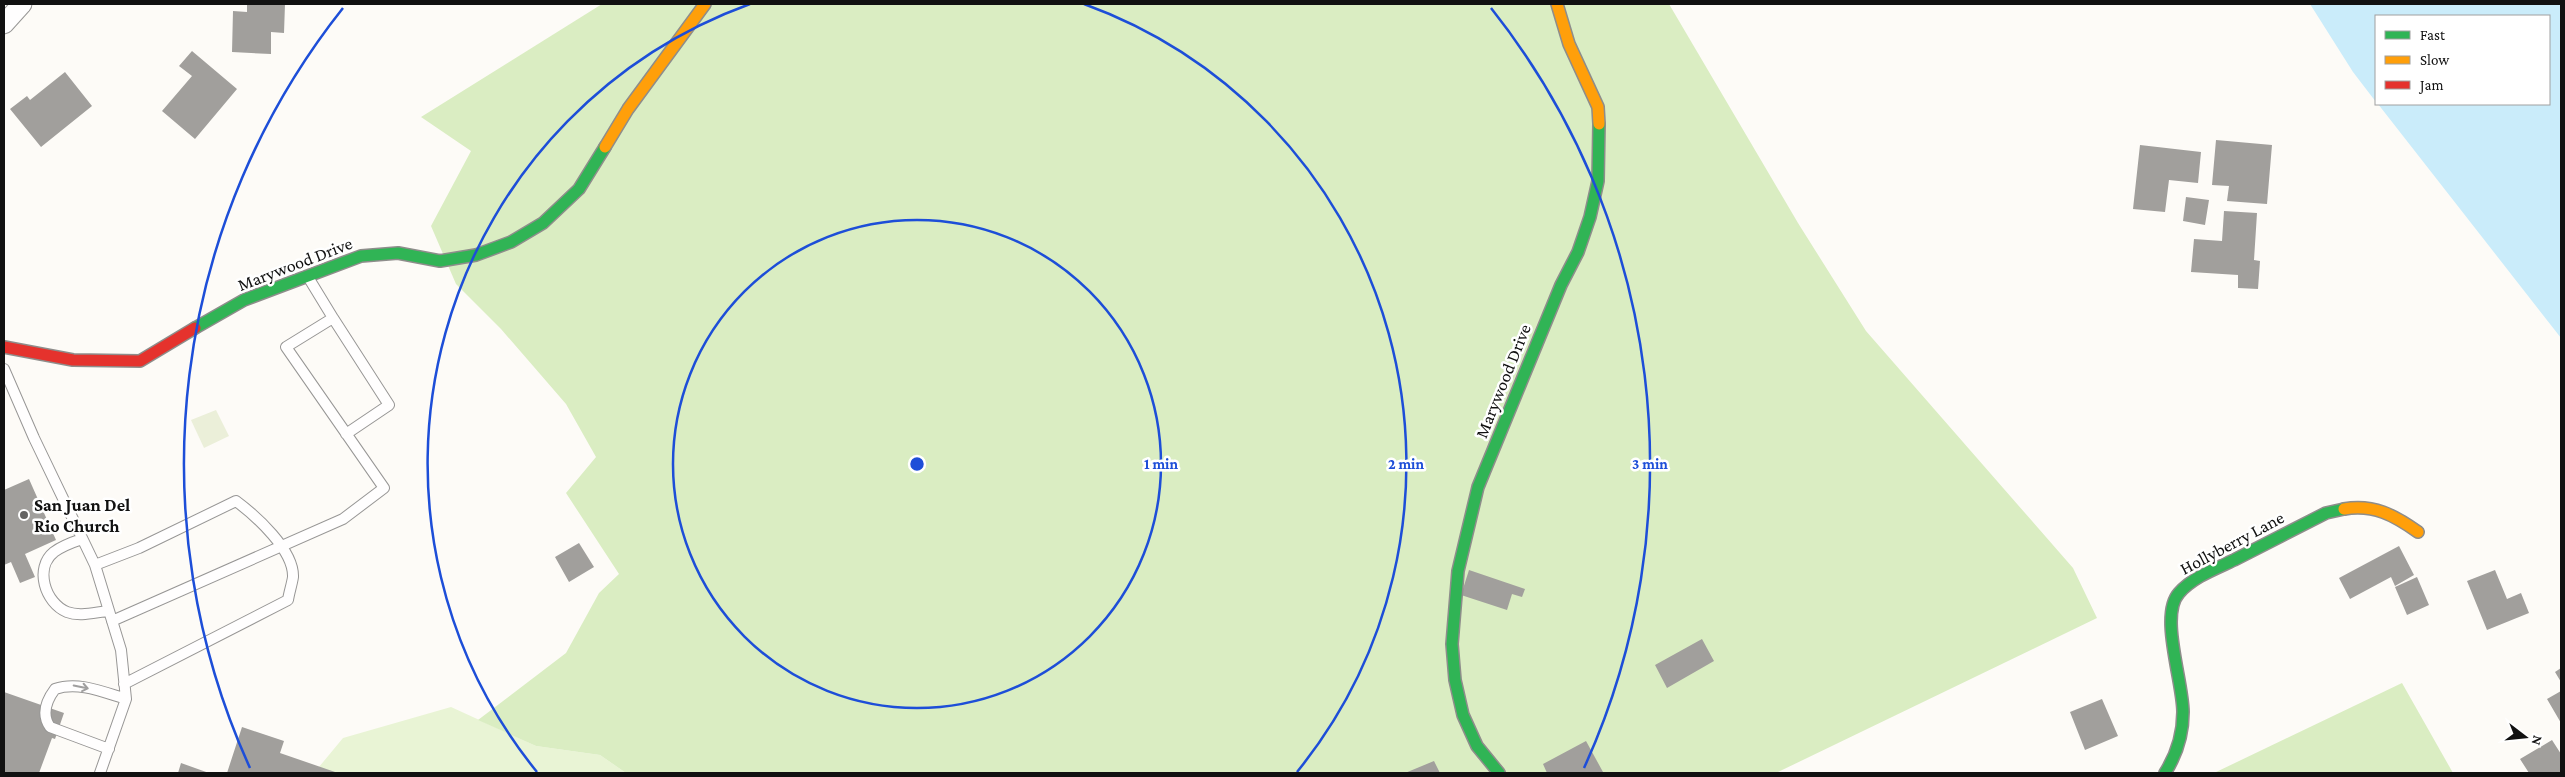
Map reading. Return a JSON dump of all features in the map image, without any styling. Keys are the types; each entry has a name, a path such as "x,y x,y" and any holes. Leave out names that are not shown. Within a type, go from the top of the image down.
{"street":[{"path":"4,24 22,4"},
{"name":"Marywood Drive","path":"4,347 73,360 140,361 244,300 343,262 379,254 416,255 440,261 476,255 511,242 543,223 579,189 628,109 705,4"},
{"name":"Marywood Drive","path":"1499,773 1474,739 1460,704 1453,668 1454,594 1474,502 1561,286 1578,252 1590,217 1598,181 1600,144 1598,107 1569,44 1557,4"},
{"name":"Hollyberry Lane","path":"2165,773 2176,755 2182,736 2184,712 2180,673 2169,618 2171,605 2177,594 2192,580 2326,513 2348,506 2382,508 2397,516 2418,532"}],"lane":[{"path":"307,275 389,405 346,434"},
{"path":"82,539 54,551 45,562 43,581 48,593 58,606 66,612 111,616 343,519 384,488 286,347 334,318"},
{"path":"4,369 95,565 121,650 126,699 100,773"},
{"path":"95,565 139,548 236,502 256,516 281,545 293,575 288,600 124,684"},
{"path":"109,749 50,727 46,720 46,706 55,689 66,685 77,685 126,699"}],"green space":[{"path":"602,4 1669,4 1798,223 1866,331 2073,568 2097,618 1776,773 626,773 600,755 536,746 478,720 566,653 599,593 619,574 566,493 596,457 566,404 501,329 456,284 431,226 471,151 421,117"},
{"path":"216,410 229,436 204,448 191,420"},
{"path":"2402,683 2453,773 2214,773"},
{"path":"451,707 536,746 600,755 626,773 314,773 343,738"}],"water":[{"path":"2310,4 2561,4 2561,338 2379,105 2550,105 2550,15 2375,15 2375,101 2353,72"}],"building":[{"path":"247,4 285,4 284,33 271,32 271,54 232,52 233,11 247,12"},
{"path":"192,51 237,89 195,139 162,111 192,76 179,66"},
{"path":"65,72 92,106 41,147 10,109 27,96 30,100"},
{"path":"2216,140 2272,145 2267,204 2227,201 2229,186 2212,185"},
{"path":"2140,145 2201,152 2198,183 2169,180 2165,212 2133,209"},
{"path":"2186,197 2209,200 2205,225 2183,221"},
{"path":"2224,211 2257,213 2254,260 2260,261 2258,289 2238,288 2238,275 2191,272 2194,239 2222,241"},
{"name":"San Juan Del Rio Church","path":"29,479 56,540 25,554 35,577 20,583 11,562 4,565 4,490"},
{"path":"579,543 594,567 569,582 555,557"},
{"path":"2399,546 2414,575 2395,586 2391,577 2350,599 2339,578"},
{"path":"1469,570 1525,589 1522,597 1512,594 1507,610 1461,595"},
{"path":"2495,570 2507,599 2521,593 2529,613 2487,630 2467,581"},
{"path":"2417,577 2429,605 2407,615 2395,587"},
{"path":"1702,639 1714,661 1667,688 1655,665"},
{"path":"2561,668 2561,682 2555,672"},
{"path":"2561,691 2561,723 2547,699"},
{"path":"4,692 64,713 55,739 52,738 39,773 4,773"},
{"path":"2102,699 2118,736 2085,750 2070,712"},
{"path":"242,727 284,741 280,753 338,773 227,773"},
{"path":"2552,740 2561,754 2561,773 2529,773 2520,759"},
{"path":"1586,741 1603,772 1547,773 1543,764"},
{"path":"1434,761 1440,773 1405,773"},
{"path":"181,763 209,773 178,773"}],"traffic: fast":[{"path":"1499,773 1477,746 1463,715 1455,680 1452,644 1458,571 1478,487 1561,285 1578,252 1590,217 1598,181 1599,124"},
{"path":"195,328 244,300 361,256 398,253 440,261 476,255 511,242 543,223 579,189 605,147"},
{"path":"2165,773 2173,759 2183,720 2182,699 2171,632 2173,603 2179,593 2191,582 2205,574 2326,513 2344,509"}],"traffic: slow":[{"path":"605,147 628,109 705,4"},
{"path":"1557,4 1569,44 1598,107 1599,124"},
{"path":"2344,509 2365,508 2383,512 2418,532"}],"traffic: jam":[{"path":"4,347 73,360 140,361 195,328"}],"place":[{"name":"San Juan Del Rio Church","path":"24,515"}]}
